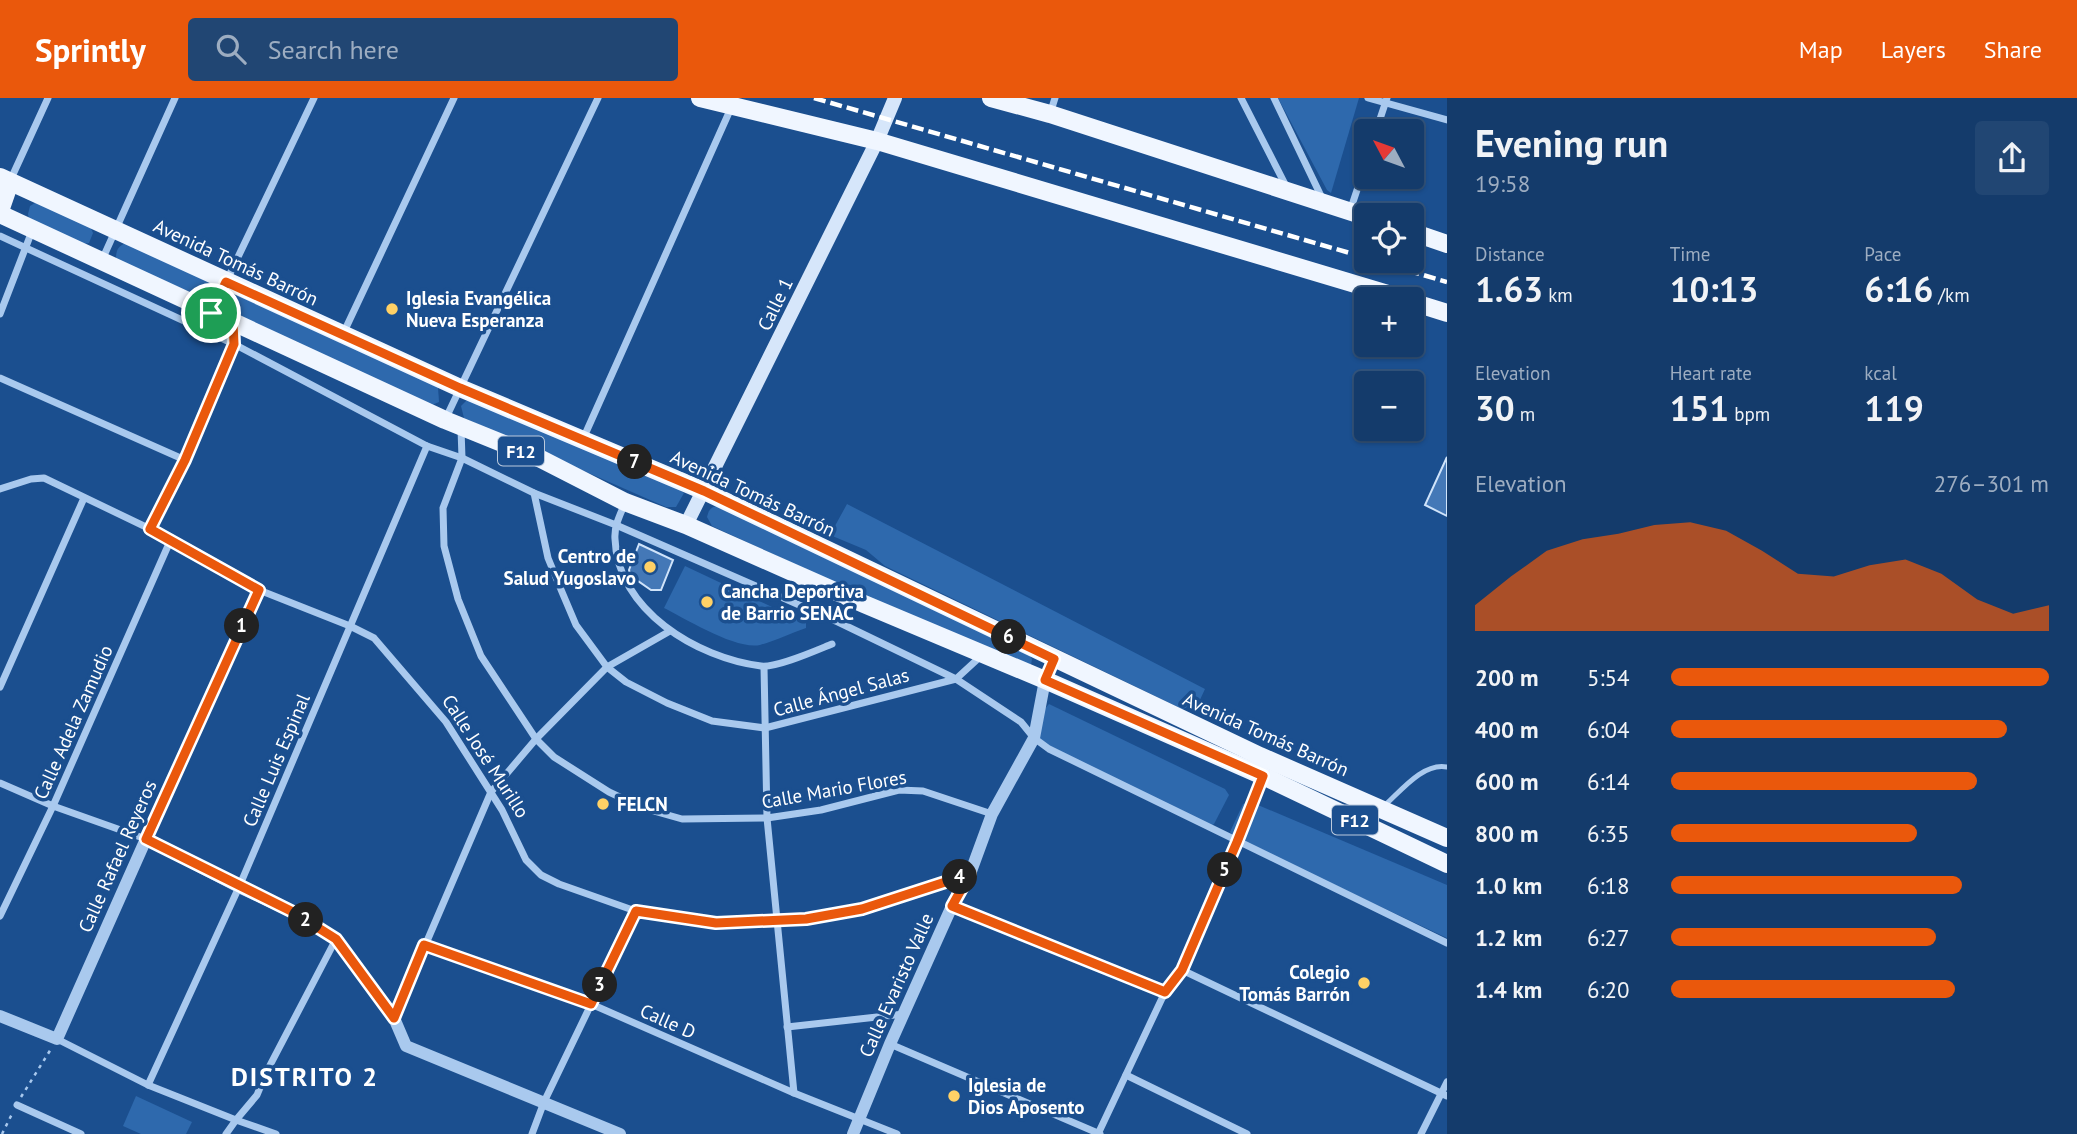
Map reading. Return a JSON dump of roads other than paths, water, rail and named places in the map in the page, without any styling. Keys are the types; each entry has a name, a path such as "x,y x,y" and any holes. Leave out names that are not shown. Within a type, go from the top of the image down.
{"main road":[{"path":"700,98 877,141 1365,287"},
{"name":"Calle 1","path":"686,525 877,141 895,98"},
{"path":"991,98 1053,106 1289,193 1354,213"},
{"path":"0,213 5,179"},
{"name":"Avenida Tomás Barrón","path":"5,179 460,388 704,491 1260,756 1447,838"},
{"name":"Avenida Tomás Barrón","path":"0,213 29,239 102,261 453,423 541,459 625,502 686,525 1263,776 1447,864"},
{"path":"1424,236 1447,244"},
{"path":"1424,306 1447,313"}],"street":[{"path":"5,179 48,98"},
{"path":"102,261 175,98"},
{"path":"211,313 314,98"},
{"path":"343,334 454,98"},
{"path":"453,423 460,388 598,98"},
{"path":"1241,98 1289,193"},
{"path":"1274,98 1324,205"},
{"path":"1368,98 1386,100 1447,120"},
{"path":"1380,119 1386,100"},
{"path":"582,439 732,107"},
{"path":"0,236 29,239 427,446 462,458 534,493 616,525 838,622 956,679 1021,722 1034,738 1049,749 1447,943"},
{"path":"0,314 29,239"},
{"path":"150,529 185,460 234,344 233,323"},
{"path":"0,378 185,460"},
{"name":"Calle Mario Flores","path":"453,423 462,458 443,508 444,546 458,599 481,656 536,739 554,757 609,792 643,808 682,819 766,818 821,810 899,790 923,791 992,814"},
{"name":"Calle Luis Espinal","path":"148,1085 239,887 427,446"},
{"name":"Calle José Murillo","path":"0,489 31,479 44,478 171,539 259,590 374,638 446,722 502,810 526,860 541,875 559,884 636,911 716,923 806,919 862,909 970,874"},
{"name":"Calle Ángel Salas","path":"534,493 548,558 562,592 576,625 607,667 626,682 667,703 712,721 765,728 956,679 983,653"},
{"path":"0,687 84,498"},
{"path":"625,502 614,538 619,566 638,601 670,631 688,643 718,655 764,667 832,643"},
{"name":"Calle Adela Zamudio","path":"0,916 53,806 171,539"},
{"name":"Calle Rafael Reyeros","path":"57,1040 259,590"},
{"path":"394,1018 491,792 536,739 607,667 670,631"},
{"name":"Calle Evaristo Valle","path":"853,1134 952,906 970,874 992,814 1034,738 1045,680 1054,659"},
{"path":"764,667 766,818 794,1093"},
{"path":"890,1044 1099,1134 1165,992 1182,970 1263,776"},
{"path":"0,783 53,806 146,839 293,912 336,939 394,1018 406,1046 620,1134"},
{"path":"952,906 1165,992"},
{"path":"532,1134 544,1102 636,911"},
{"path":"226,1134 257,1094 336,939"},
{"name":"Calle D","path":"424,945 591,1004 794,1093 897,1134"},
{"path":"1182,970 1445,1095"},
{"path":"787,1027 904,1014"},
{"path":"0,1016 57,1040 148,1085 276,1134"},
{"path":"1126,1075 1247,1134"},
{"path":"1421,1134 1445,1095 1447,1082"},
{"path":"17,1105 81,1134"}],"lane":[{"path":"1380,809 1427,769 1447,767"}],"railway":[{"path":"814,98 1354,254"},
{"path":"1416,273 1447,282"}],"place":[{"name":"Iglesia Evangélica Nueva Esperanza","path":"392,309"},
{"name":"Centro de Salud Yugoslavo","path":"650,567"},
{"name":"Cancha Deportiva de Barrio SENAC","path":"707,602"},
{"name":"FELCN","path":"603,804"},
{"name":"Colegio Tomás Barrón","path":"1364,983"},
{"name":"Iglesia de Dios Aposento","path":"954,1096"}],"district":[{"name":"DISTRITO 2","path":"305,1076"}]}
